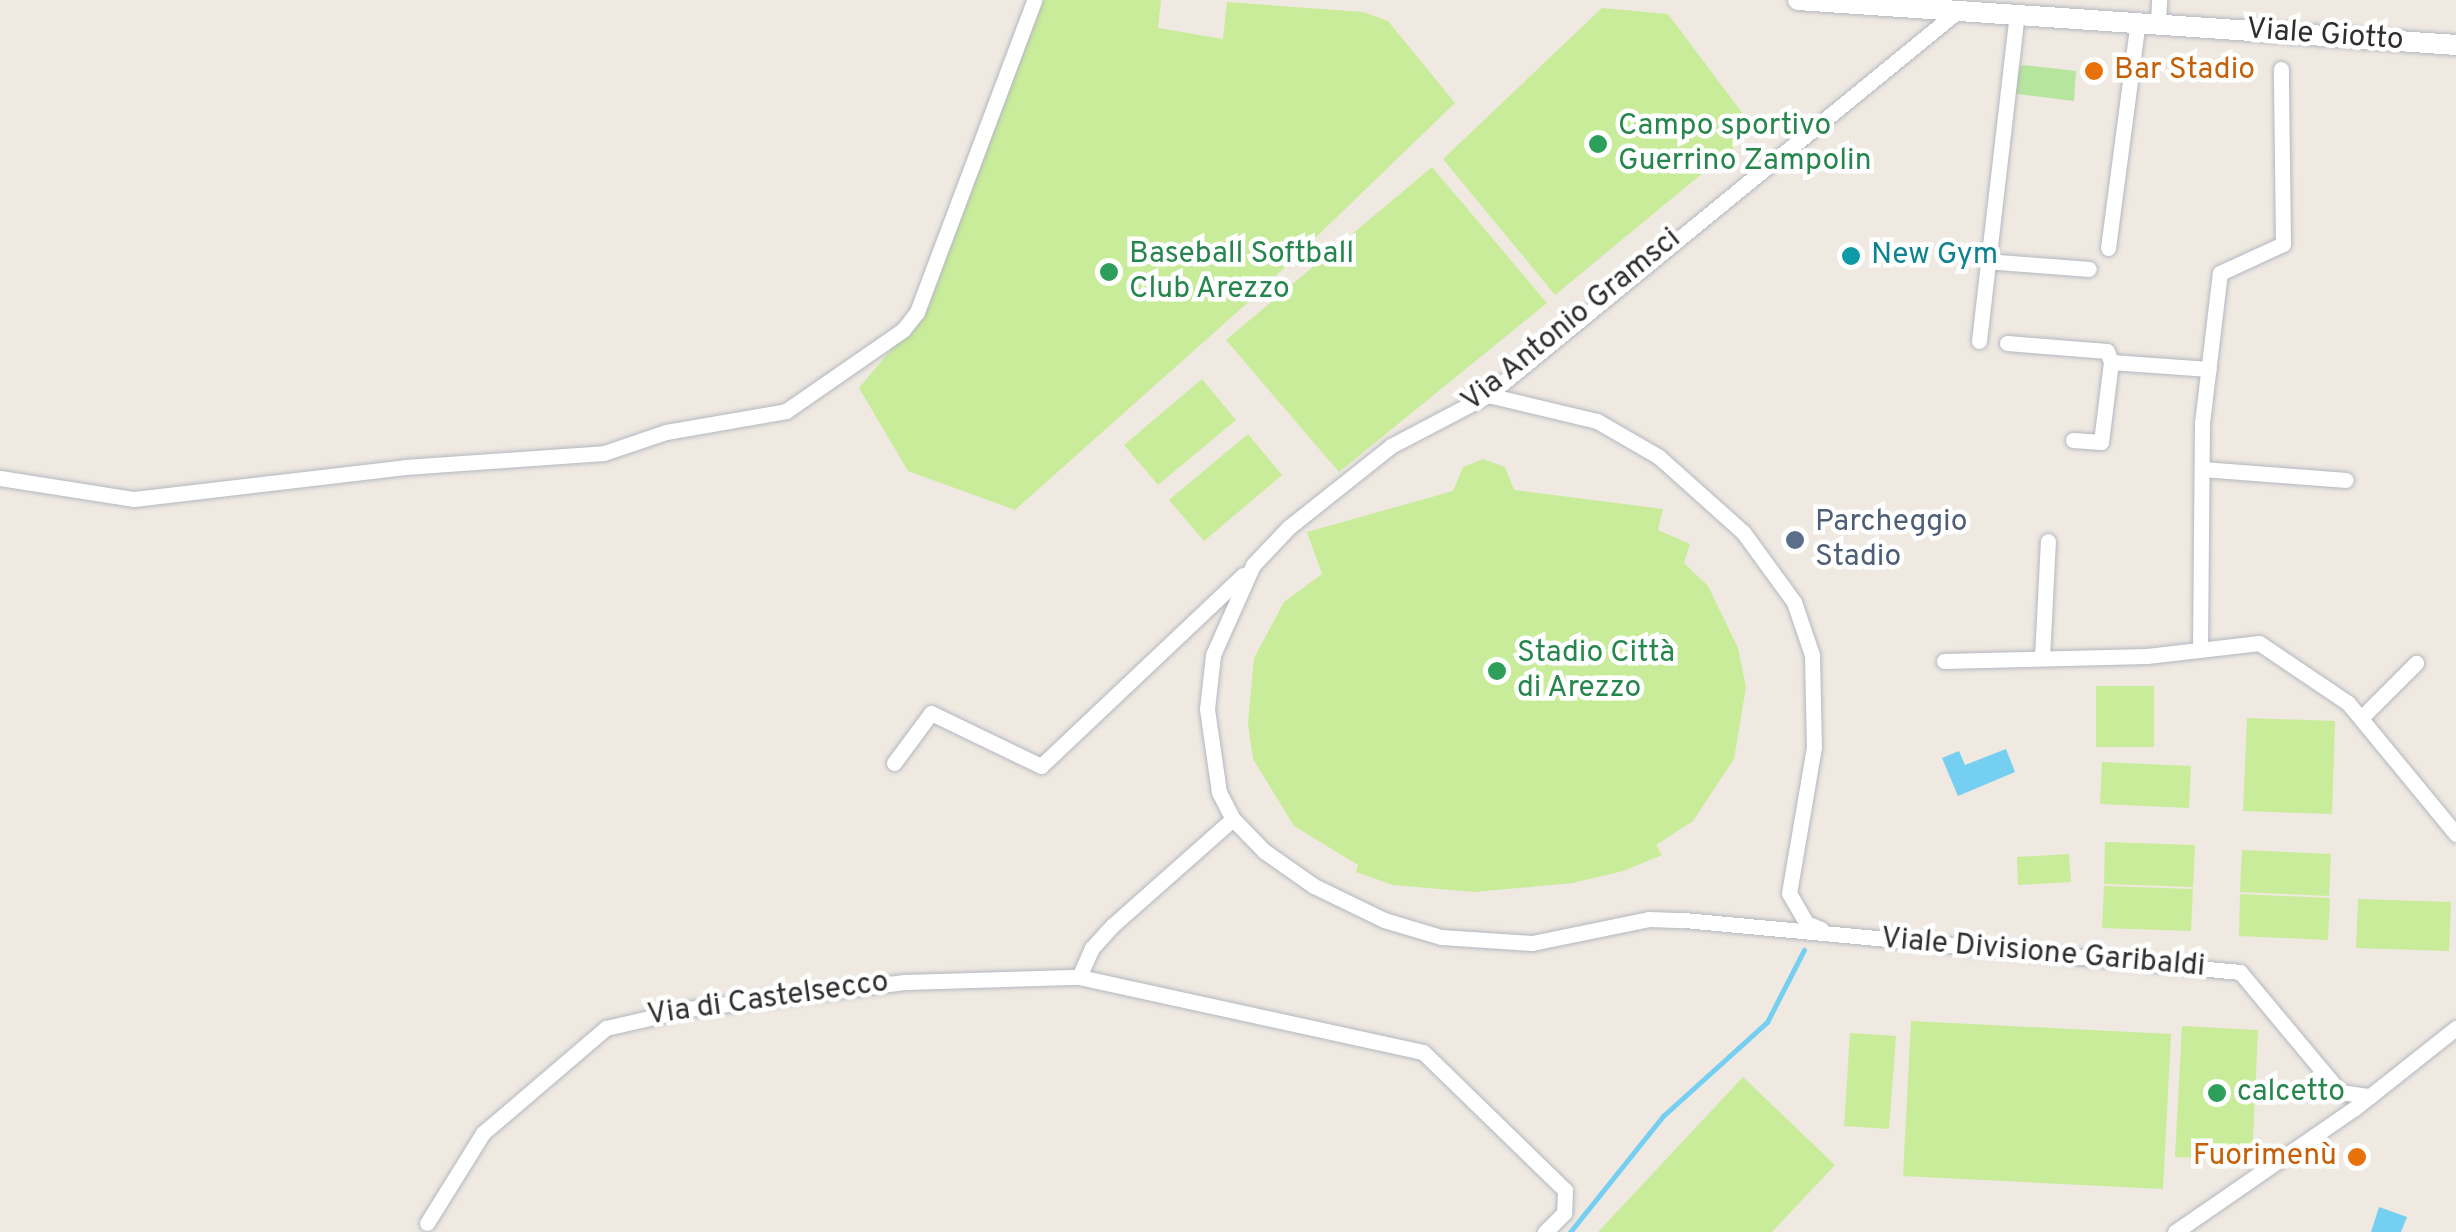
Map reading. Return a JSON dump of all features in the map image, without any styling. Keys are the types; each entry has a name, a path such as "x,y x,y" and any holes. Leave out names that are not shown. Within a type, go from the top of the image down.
{"street":[{"path":"0,478 134,499 405,467 604,453 666,432 786,411 888,342 917,312 1034,0"},
{"name":"Viale Giotto","path":"1798,0 1954,14 1979,8 2016,19 2152,14 2456,45"},
{"name":"Via Antonio Gramsci","path":"1233,819 1219,792 1207,709 1213,655 1253,565 1289,527 1391,446 1488,395 1954,14"},
{"path":"2108,248 2152,14"},
{"path":"1979,341 2016,19"},
{"path":"2200,650 2203,469 2220,273 2231,262 2283,244 2281,69"},
{"path":"1986,261 2090,269"},
{"path":"2007,343 2107,351 2112,362 2101,442 2073,440"},
{"path":"2112,362 2209,370"},
{"path":"1488,395 1612,430 1718,505 1766,558 1794,602 1812,654 1814,747 1789,893 1806,922 1838,936"},
{"path":"2203,469 2346,480"},
{"path":"2042,658 2048,542"},
{"path":"894,763 931,714 1041,766 1253,565"},
{"path":"1944,661 2200,650 2259,643 2318,677 2360,718 2456,834"},
{"path":"2360,718 2416,663"},
{"path":"1079,977 1092,948 1113,925 1233,819"},
{"name":"Viale Divisione Garibaldi","path":"1233,819 1264,851 1314,886 1384,920 1441,937 1532,943 1649,919 2240,972 2340,1092"},
{"name":"Via di Castelsecco","path":"426,1223 483,1133 606,1028 688,1009 906,982 1079,977 1423,1052 1565,1190 1564,1213 1545,1232"},
{"path":"2174,1232 2355,1108 2456,1028"},
{"path":"2329,1126 2340,1092 2370,1096"}],"green space":[{"name":"Baseball Softball Club Arezzo","path":"1042,0 1161,0 1158,28 1223,39 1227,2 1363,12 1388,21 1455,103 1254,297 1015,510 908,471 859,388 924,310"},
{"name":"Campo sportivo Guerrino Zampolin","path":"1602,8 1668,14 1755,130 1555,295 1443,159"},
{"path":"2024,65 2076,71 2074,101 2009,93 2011,71"},
{"path":"1432,167 1547,303 1339,472 1226,340"},
{"path":"1202,379 1236,420 1158,485 1124,445"},
{"path":"1248,434 1282,475 1204,541 1169,500"},
{"name":"Stadio Città di Arezzo","path":"1483,459 1505,467 1514,490 1663,509 1658,530 1690,544 1684,563 1708,586 1738,648 1746,687 1734,759 1693,821 1656,845 1662,855 1623,871 1573,883 1474,892 1393,885 1356,872 1358,865 1294,826 1253,759 1248,723 1254,658 1284,602 1322,574 1307,532 1453,491 1463,467"},
{"path":"2096,686 2154,686 2154,747 2096,747"},
{"path":"2247,718 2335,721 2332,814 2243,811"},
{"path":"2102,762 2191,766 2189,808 2100,804"},
{"path":"2105,842 2195,845 2193,887 2104,884"},
{"path":"2242,850 2331,854 2329,896 2240,892"},
{"path":"2069,854 2071,882 2018,885 2017,857"},
{"path":"2104,886 2193,889 2191,931 2102,928"},
{"path":"2240,894 2330,898 2328,940 2239,936"},
{"path":"2358,899 2451,902 2449,951 2356,948"},
{"path":"1911,1021 2171,1034 2163,1189 1903,1176"},
{"name":"calcetto","path":"2182,1026 2258,1030 2252,1160 2175,1157"},
{"path":"1850,1033 1896,1036 1889,1129 1844,1126"},
{"path":"1743,1077 1835,1165 1772,1232 1598,1232"}],"water":[{"path":"2006,749 2015,772 1958,796 1942,758 1959,751 1965,765"},
{"path":"2379,1207 2407,1217 2401,1232 2371,1232"}],"waterway":[{"path":"1570,1232 1663,1116 1767,1022 1804,950"}],"place":[{"name":"Bar Stadio","path":"2094,71"},
{"name":"Campo sportivo Guerrino Zampolin","path":"1598,144"},
{"name":"New Gym","path":"1851,256"},
{"name":"Baseball Softball Club Arezzo","path":"1109,272"},
{"name":"Parcheggio Stadio","path":"1795,540"},
{"name":"Stadio Città di Arezzo","path":"1497,671"},
{"name":"calcetto","path":"2217,1093"},
{"name":"Fuorimenù","path":"2357,1157"}]}
